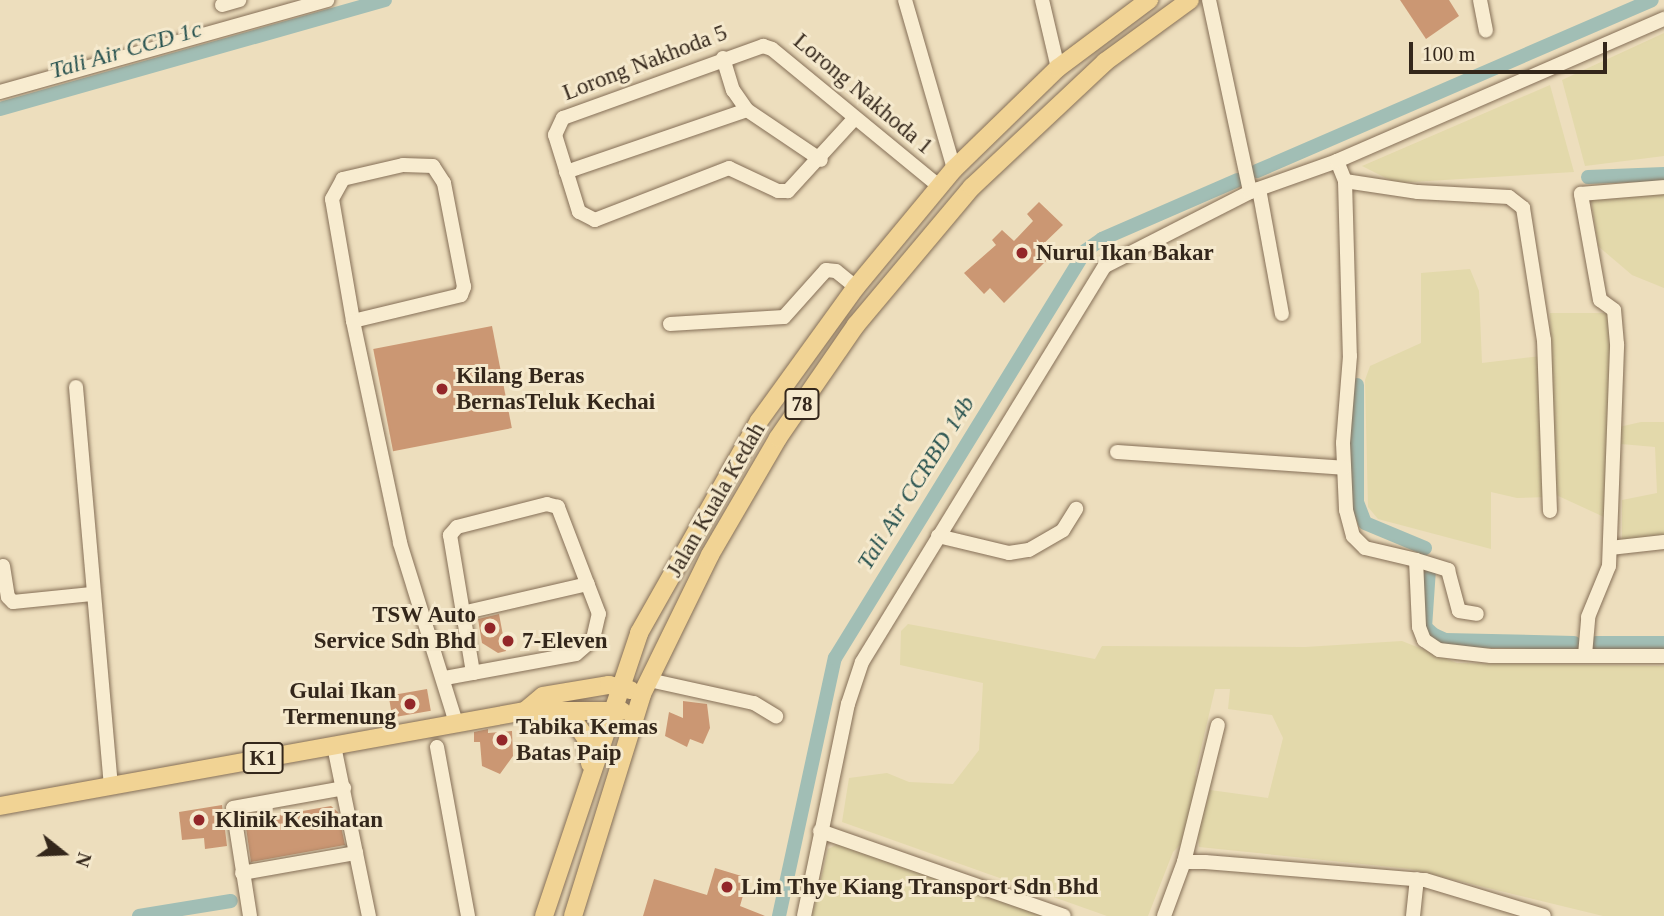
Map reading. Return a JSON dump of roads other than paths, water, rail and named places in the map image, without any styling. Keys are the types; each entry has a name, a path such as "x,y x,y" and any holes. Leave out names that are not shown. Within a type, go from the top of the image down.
{"main road":[{"name":"Jalan Kuala Kedah","path":"544,916 590,771 639,633 760,421 856,287 954,169 1058,68 1149,0"},
{"name":"Jalan Kuala Kedah","path":"573,916 645,687 709,555 778,438 881,293 972,187 1063,99 1190,0"},
{"path":"584,688 618,667 639,633"},
{"name":"K1","path":"525,711 543,696 584,688 645,687"},
{"name":"K1","path":"0,806 525,711 612,708 635,715"},
{"path":"567,711 586,738 590,771"}],"street":[{"path":"222,5 239,0"},
{"path":"0,92 327,0"},
{"path":"905,0 954,169"},
{"path":"1042,0 1058,68"},
{"path":"1209,0 1282,314"},
{"path":"1480,0 1486,30"},
{"path":"804,916 820,831 862,663 1105,266 1254,190 1337,161 1664,19"},
{"name":"Lorong Nakhoda 5","path":"566,172 556,143 556,128 562,118 754,46"},
{"name":"Lorong Nakhoda 1","path":"754,46 772,49 854,119 939,186"},
{"path":"723,58 733,90 747,110 821,160"},
{"path":"747,110 566,172 580,214 595,220 729,168 778,191 788,191 821,160 854,119"},
{"path":"1337,161 1345,181 1350,356 1342,422 1348,527 1356,541 1374,551 1448,570 1459,611 1477,614"},
{"path":"353,320 461,295 464,286 444,183 433,166 403,165 337,184 333,217 353,320 400,543 456,723"},
{"path":"1345,181 1418,192 1509,197 1523,208 1544,340 1550,511"},
{"path":"1585,655 1588,617 1605,582 1610,548 1616,315 1600,300 1581,195 1664,187"},
{"path":"670,324 784,317 826,270 836,271 856,287"},
{"path":"76,387 92,594 111,786"},
{"path":"1116,452 1343,468"},
{"path":"444,678 473,673 583,650 599,623 566,519 558,507 547,504 457,527 450,535 473,673"},
{"path":"938,536 1009,552 1029,550 1063,530 1076,509"},
{"path":"1610,548 1664,542"},
{"path":"1416,560 1419,628 1431,647 1472,655 1664,656"},
{"path":"3,566 8,597 13,602 92,594"},
{"path":"462,613 588,584"},
{"path":"645,687 754,703 776,716"},
{"path":"1164,916 1184,862 1218,725"},
{"path":"334,746 369,916"},
{"path":"437,747 468,916"},
{"path":"250,916 234,806 344,788"},
{"path":"820,831 1064,916"},
{"path":"243,873 356,853"},
{"path":"1184,862 1417,880 1516,911 1544,916"},
{"path":"1413,916 1417,880"}],"waterway":[{"name":"Tali Air CCD 1c","path":"0,109 385,0"},
{"name":"Tali Air CCRBD 14b","path":"1257,171 1652,0"},
{"path":"1588,177 1664,174"},
{"name":"Tali Air CCRBD 14b","path":"779,916 835,658 1085,251 1102,239 1238,180"},
{"path":"1357,385 1357,502 1365,523 1425,548"},
{"path":"1429,569 1425,627 1434,635 1445,640 1574,643"},
{"path":"1596,643 1664,643"},
{"path":"139,916 231,901"}],"place":[{"name":"Nurul Ikan Bakar","path":"1022,253"},
{"name":"Kilang Beras BernasTeluk Kechai","path":"442,389"},
{"name":"TSW Auto Service Sdn Bhd","path":"490,628"},
{"name":"7-Eleven","path":"508,641"},
{"name":"Gulai Ikan Termenung","path":"410,704"},
{"name":"Tabika Kemas Batas Paip","path":"502,740"},
{"name":"Klinik Kesihatan","path":"199,820"},
{"name":"Lim Thye Kiang Transport Sdn Bhd","path":"727,887"}]}
